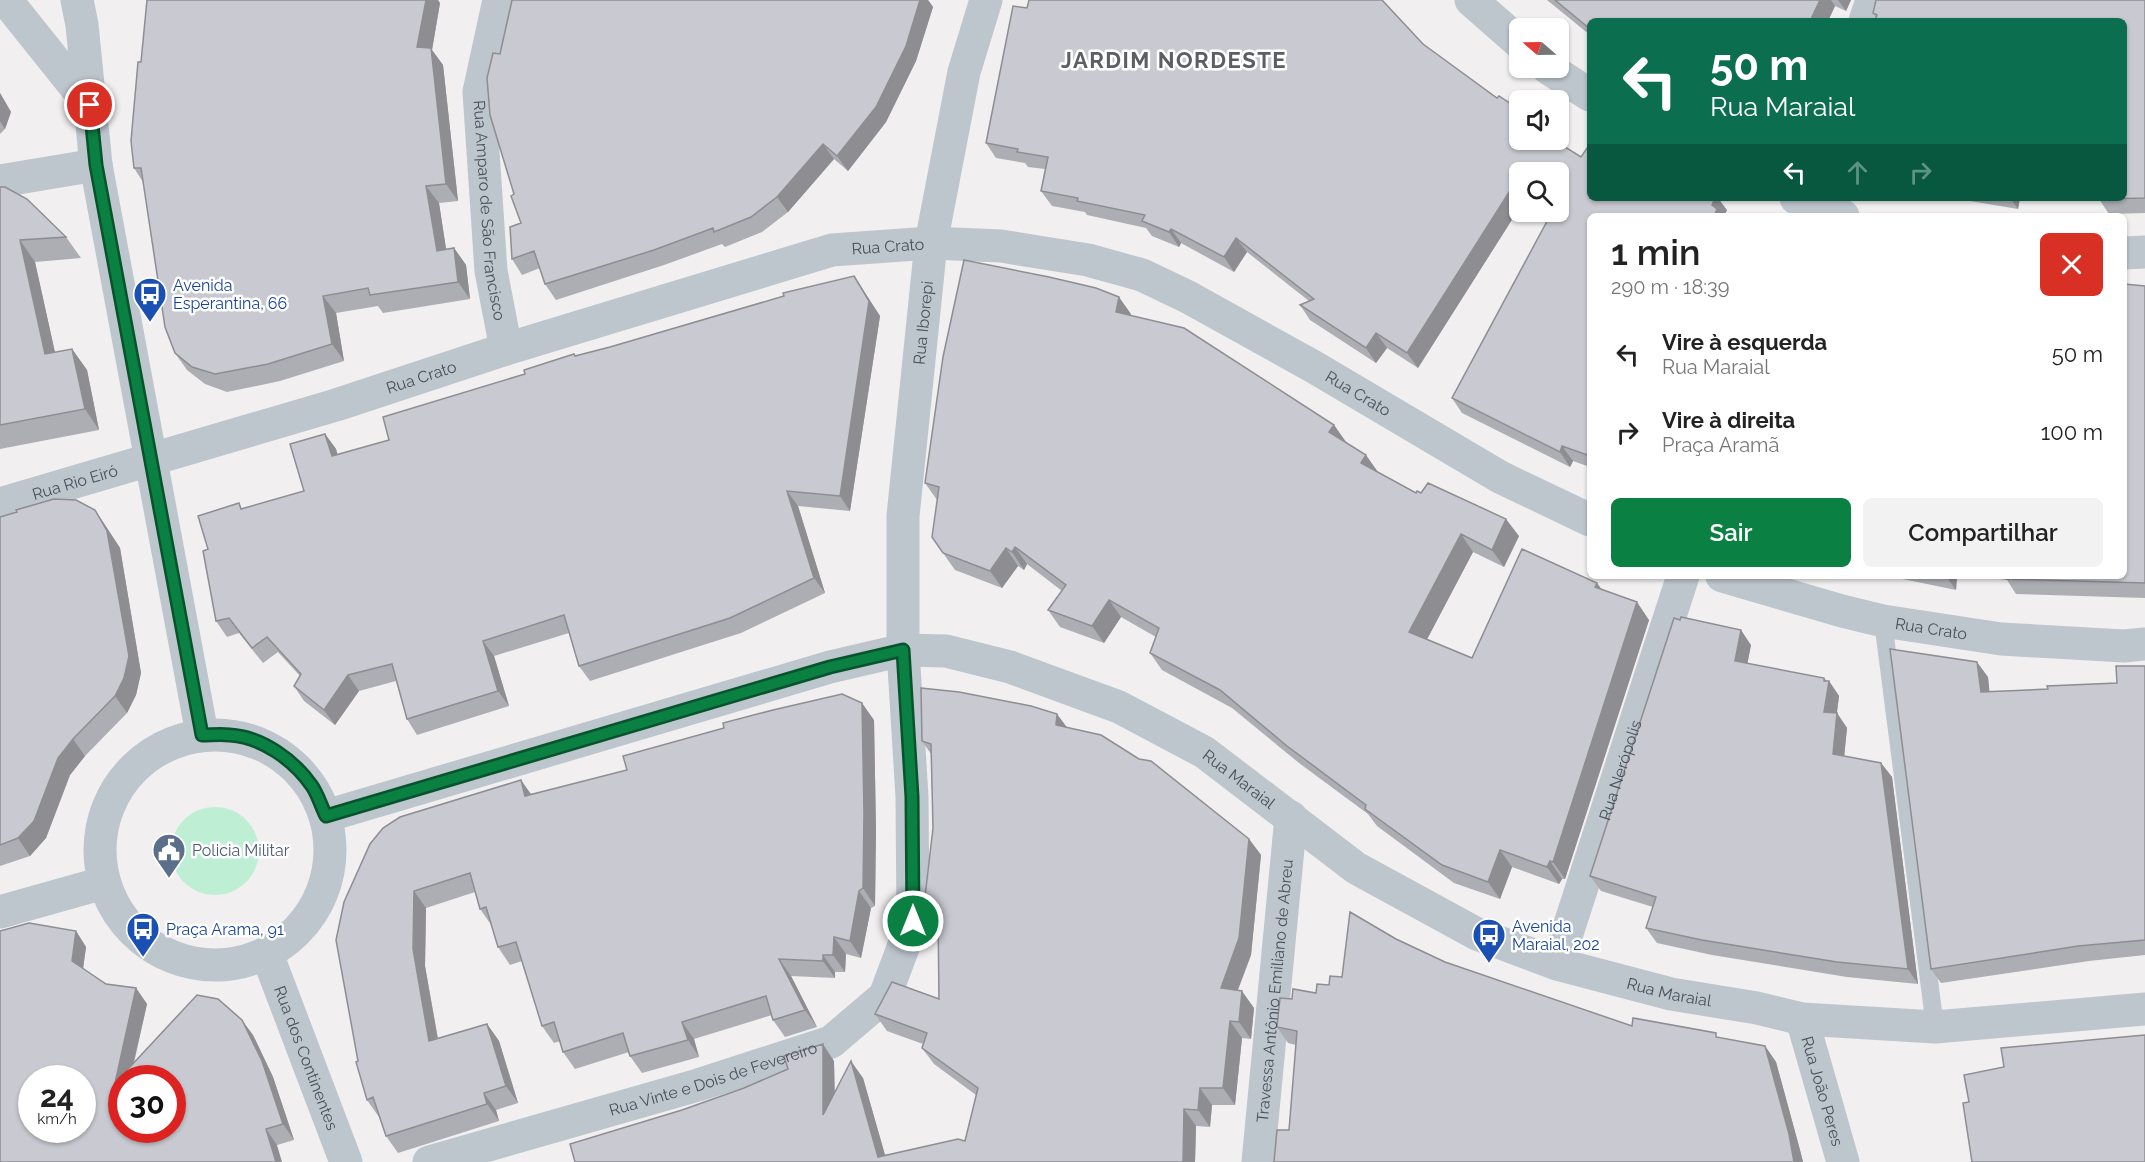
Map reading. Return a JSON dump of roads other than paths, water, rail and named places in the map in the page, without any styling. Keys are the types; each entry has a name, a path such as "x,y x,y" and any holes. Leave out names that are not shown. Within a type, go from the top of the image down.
{"street":[{"path":"6,0 90,105"},
{"name":"Rua Amparo de São Francisco","path":"499,0 479,92 490,271 506,349"},
{"name":"Rua Iborepi","path":"903,650 903,516 931,243 964,72 986,0"},
{"path":"1471,0 1509,33"},
{"path":"1866,18 1872,0"},
{"path":"83,8 96,165 149,461 202,735"},
{"path":"1564,78 1587,93"},
{"path":"0,181 96,165"},
{"path":"1802,204 1833,213"},
{"name":"Rua Crato","path":"149,461 832,250 931,243 1001,246 1088,260 1142,275 1188,297 1314,367 1500,477 1587,519"},
{"path":"2127,253 2145,252"},
{"name":"Rua Rio Eiró","path":"0,504 149,461"},
{"name":"Rua Nerópolis","path":"1557,964 1682,579"},
{"name":"Rua Crato","path":"1732,579 1883,621 2001,639 2124,646 2145,644"},
{"name":"Rua Maraial","path":"326,816 830,667 903,650 946,651 1010,667 1119,707 1204,752 1356,868 1477,934 1557,964 1671,994 1757,1008 1802,1019 1935,1027 2145,1009"},
{"name":"Rua Vinte e Dois de Fevereiro","path":"429,1162 698,1085 831,1042 885,996 913,921 912,797 903,650"},
{"path":"202,735 232,735 264,744 291,762 312,786 326,816 331,848 327,880 314,910 294,935 267,954 234,965 201,966 168,957 140,939 117,914 103,883 99,843 108,804 130,771 162,747 202,735"},
{"name":"Travessa Antônio Emiliano de Abreu","path":"1258,1162 1291,817"},
{"path":"0,912 103,883"},
{"name":"Rua dos Continentes","path":"267,954 346,1162"},
{"name":"Rua João Peres","path":"1802,1019 1843,1162"}],"lane":[{"path":"1883,621 1935,1027"}],"place":[{"name":"Avenida Esperantina, 66","path":"150,323"},
{"name":"Policia Militar","path":"169,879"},
{"name":"Praça Arama, 91","path":"143,958"},
{"name":"Avenida Maraial, 202","path":"1489,964"}],"district":[{"name":"JARDIM NORDESTE","path":"1174,60"}]}
